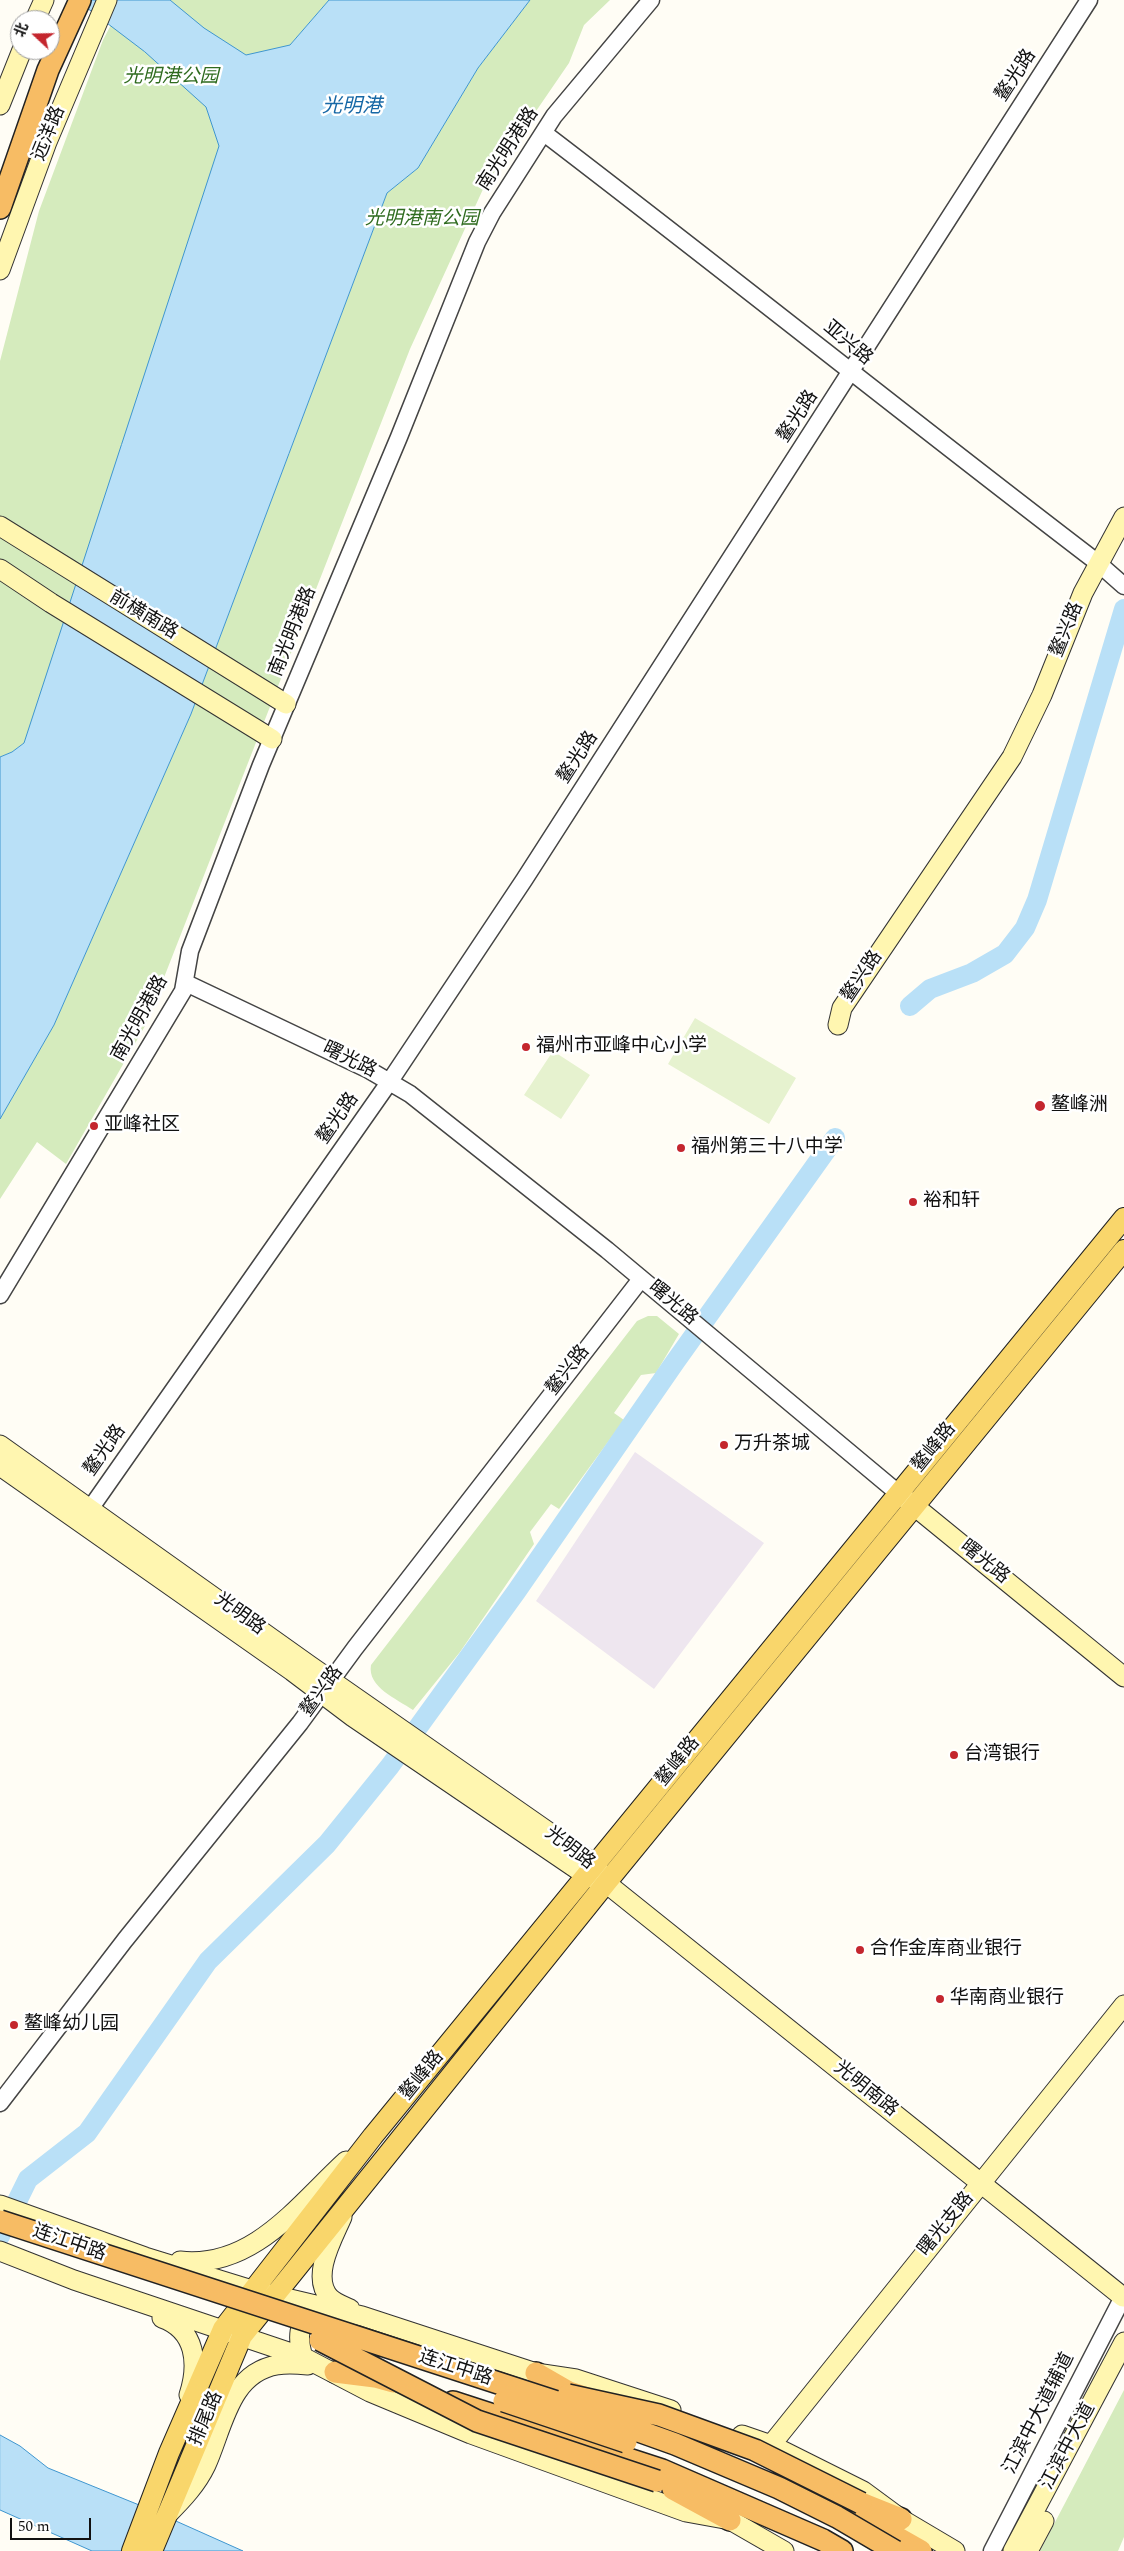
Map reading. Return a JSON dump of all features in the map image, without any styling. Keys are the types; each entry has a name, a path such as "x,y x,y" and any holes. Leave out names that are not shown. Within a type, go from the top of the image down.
{"highway":[{"path":"0,208 48,70 80,0"},
{"path":"0,161 38,60"},
{"name":"连江中路","path":"0,2221 675,2444 746,2473 837,2517 895,2551"},
{"name":"连江中路","path":"0,2235 669,2457 771,2500 867,2551"},
{"path":"320,2340 477,2421 657,2481 690,2496 730,2520"},
{"path":"318,2365 386,2380 662,2470 823,2540 842,2551"},
{"path":"536,2373 569,2392 656,2423 777,2472 843,2506 921,2551"},
{"path":"501,2385 536,2388 614,2404 667,2418 756,2450 861,2503 901,2519"}],"main road":[{"name":"远洋路","path":"0,270 47,142 94,28 108,0"},
{"path":"0,105 18,60"},
{"name":"鳌兴路","path":"1124,517 1112,575 1083,593 1042,695 1012,757 842,1008 838,1025 853,1014 1022,760 1043,719 1091,601 1112,575 1124,541"},
{"name":"前横南路","path":"0,526 61,566 286,704"},
{"name":"前横南路","path":"0,569 51,603 272,739"},
{"name":"鳌峰路","path":"237,2309 328,2197 373,2136 1124,1218"},
{"name":"鳌峰路","path":"275,2294 914,1506 1115,1269 1124,1250"},
{"name":"光明路","path":"0,1445 85,1515 326,1687 591,1871 606,1884"},
{"name":"光明路","path":"0,1466 85,1515"},
{"name":"曙光路","path":"898,1493 1124,1677"},
{"name":"光明南路","path":"606,1884 1124,2296"},
{"name":"曙光支路","path":"771,2445 1124,2005"},
{"path":"145,2257 210,2261 257,2243 280,2226 373,2136"},
{"path":"0,2204 145,2257 252,2290 362,2316 536,2373 576,2379 771,2445 863,2491 901,2519 955,2551"},
{"path":"345,2208 322,2272 324,2286 330,2298 362,2316"},
{"path":"0,2251 74,2280 232,2333 318,2365 370,2392 471,2434 686,2512 730,2520 784,2551"},
{"path":"74,2280 106,2298 180,2326 186,2335 195,2363 193,2380 169,2453"},
{"name":"排尾路","path":"152,2551 157,2512 169,2453 232,2333 275,2294"},
{"path":"318,2365 298,2342 301,2326 312,2313 324,2308"},
{"name":"排尾路","path":"132,2551 157,2512 232,2333 237,2309"},
{"name":"江滨中大道","path":"1013,2551 1124,2342"},
{"path":"157,2512 183,2500 199,2477 232,2400 241,2384 261,2370 278,2364 318,2365"},
{"name":"江滨中大道","path":"1028,2551 1124,2368"}],"street":[{"name":"南光明港路","path":"0,1295 178,1001 186,983 190,951 272,739 399,437 470,256 492,213 554,116 652,0"},
{"name":"鳌光路","path":"85,1515 390,1081 530,872 1089,0"},
{"name":"亚兴路","path":"544,133 728,274 851,373 1112,575"},
{"name":"曙光路","path":"186,983 390,1081 418,1100 641,1278 898,1493"},
{"name":"鳌兴路","path":"0,2103 131,1932 326,1687 641,1278"},
{"name":"江滨中大道辅道","path":"992,2551 1124,2296"}],"shaded area":[{"path":"635,1452 764,1543 654,1689 536,1601"}],"green space":[{"name":"光明港公园","path":"124,0 329,0 290,45 24,743 12,752 0,757 0,361 39,211 103,40"},
{"name":"光明港南公园","path":"530,0 610,0 584,25 569,63 484,187 410,349 145,1026 66,1164 37,1142 0,1199 0,1119 54,1025 191,714 387,193 418,168 478,68"},
{"path":"695,1018 796,1078 769,1124 668,1064"},
{"path":"553,1051 590,1075 561,1119 524,1095"},
{"path":"648,1316 657,1316 679,1334 656,1373 641,1375 614,1413 624,1420 559,1509 551,1504 530,1532 534,1544 460,1652 413,1710 384,1692 374,1680 371,1673 371,1665 637,1321"},
{"path":"1124,2390 1124,2537 1118,2551 1040,2551"}],"water":[{"name":"光明港","path":"77,0 170,0 204,28 246,55 290,45 329,0 530,0 478,68 418,168 387,193 191,714 54,1025 0,1119 0,757 12,752 24,743 219,146 206,107 145,52"},
{"path":"0,2435 20,2446 48,2468 149,2509 243,2551 92,2551 0,2510"}],"waterway":[{"path":"910,1006 930,989 972,973 1005,954 1025,928 1037,900 1124,609"},
{"path":"0,2236 28,2179 87,2133 208,1961 327,1844 390,1766 516,1592 675,1362 835,1138"}],"place":[{"name":"福州市亚峰中心小学","path":"526,1047"},
{"name":"鳌峰洲","path":"1040,1106"},
{"name":"亚峰社区","path":"94,1126"},
{"name":"福州第三十八中学","path":"681,1148"},
{"name":"裕和轩","path":"913,1202"},
{"name":"万升茶城","path":"724,1445"},
{"name":"台湾银行","path":"954,1755"},
{"name":"合作金库商业银行","path":"860,1950"},
{"name":"华南商业银行","path":"940,1999"},
{"name":"鳌峰幼儿园","path":"14,2025"}]}
